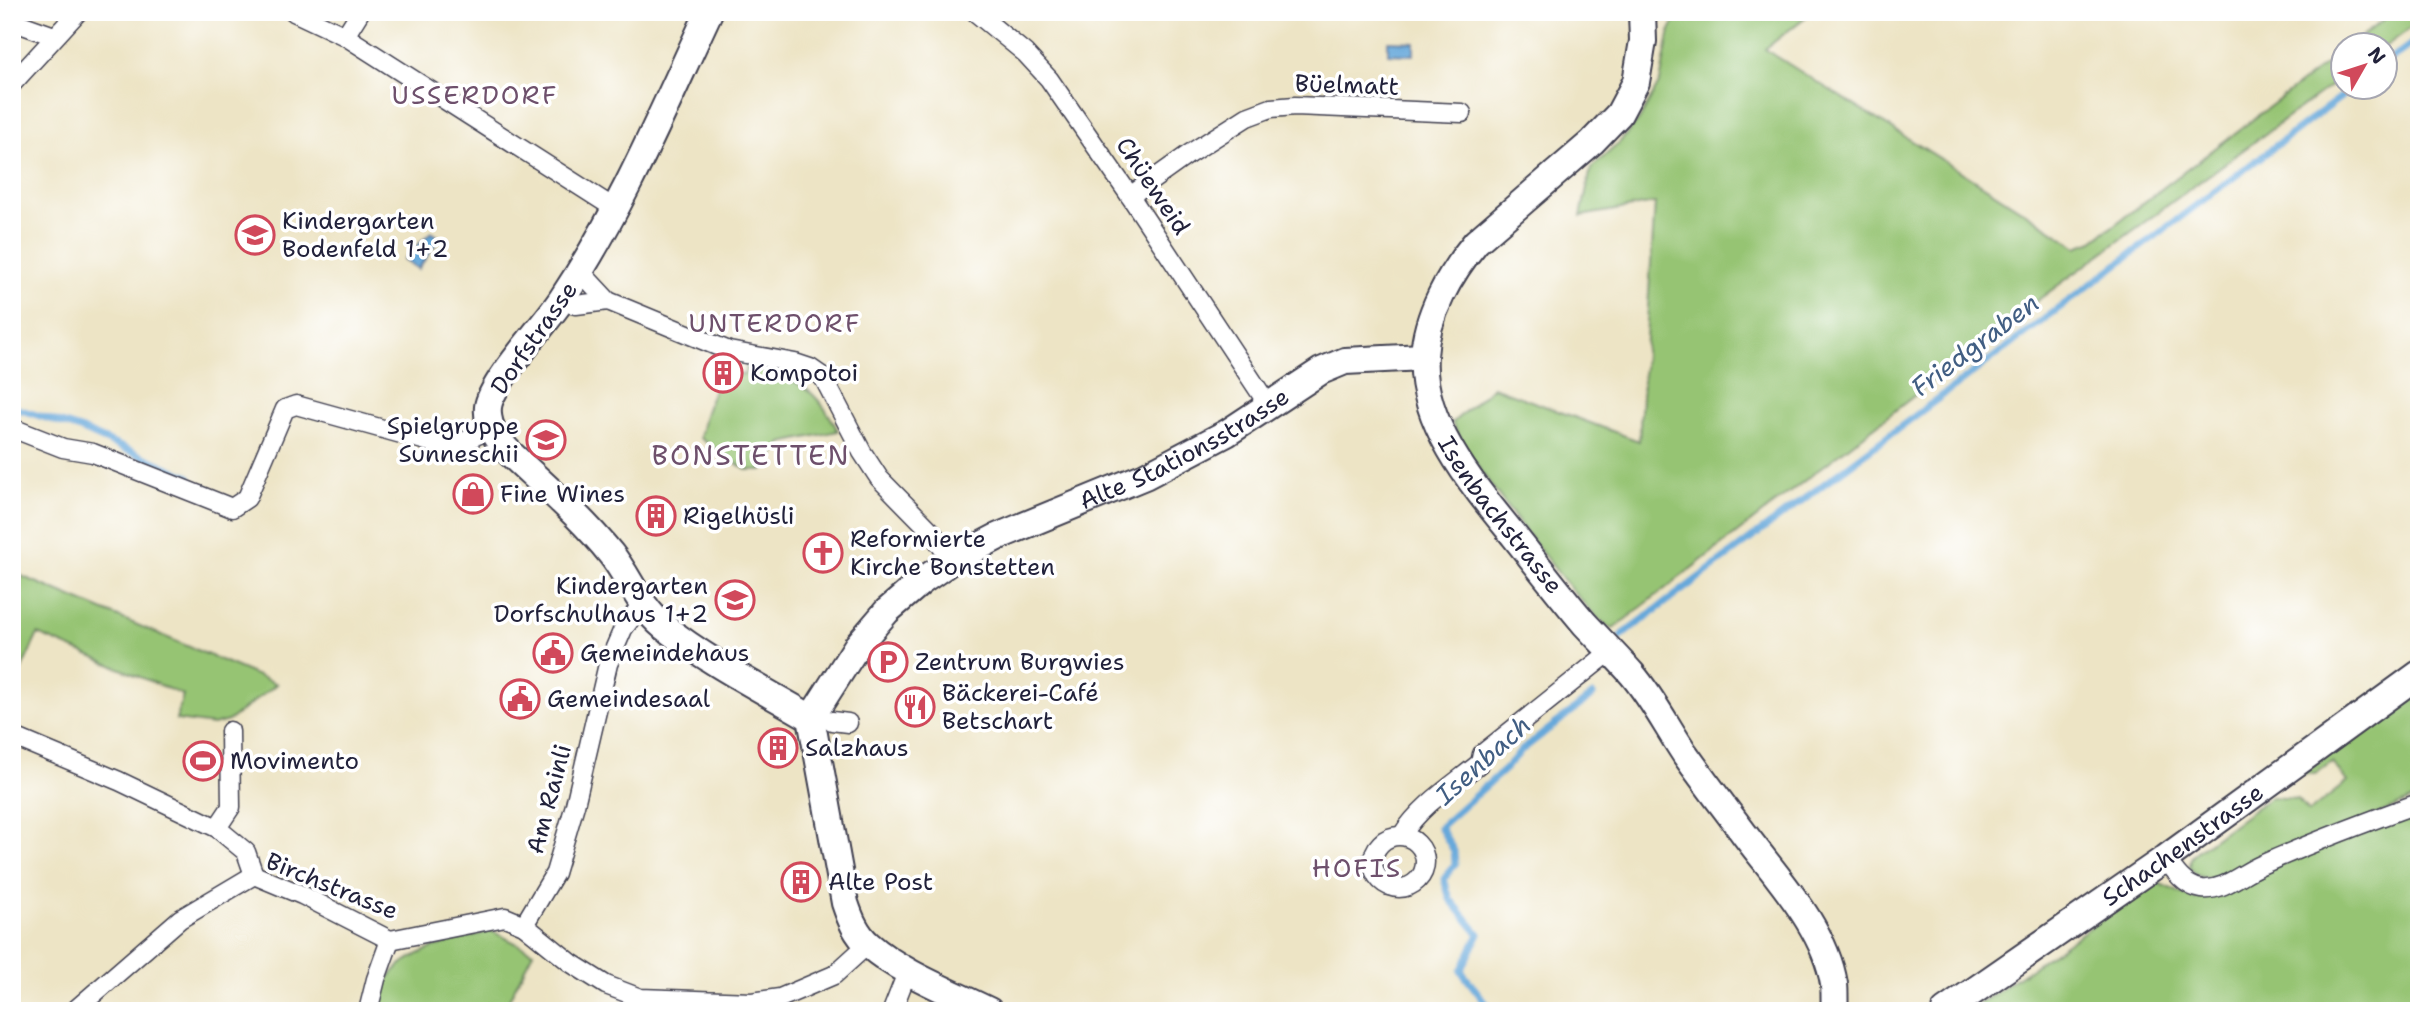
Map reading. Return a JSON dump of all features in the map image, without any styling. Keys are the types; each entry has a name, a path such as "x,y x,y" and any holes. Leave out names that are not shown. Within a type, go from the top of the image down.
{"street":[{"path":"12,84 78,12"},
{"path":"294,12 345,36 617,210"},
{"path":"345,36 360,12"},
{"name":"Dorfstrasse","path":"709,12 617,210 561,301 495,388 488,407 491,428 507,451 580,519 612,556 642,604 663,626 702,653 830,720"},
{"name":"Chüeweid","path":"975,12 1025,53 1049,79 1269,406"},
{"name":"Isenbachstrasse","path":"1642,12 1643,41 1640,64 1628,100 1606,129 1494,226 1461,260 1441,295 1423,357 1427,390 1436,419 1458,462 1549,580 1656,705 1684,752 1803,914 1825,953 1834,984 1835,1011"},
{"path":"12,21 54,36"},
{"name":"Büelmatt","path":"1130,196 1247,117 1271,108 1296,106 1462,113"},
{"path":"580,271 608,301 729,351 795,363 810,368 822,377 879,478 932,532 951,561"},
{"path":"561,301 576,305 608,301"},
{"name":"Alte Stationsstrasse","path":"830,720 857,646 887,611 951,561 999,536 1145,476 1227,433 1321,371 1345,361 1423,357"},
{"path":"12,428 63,448 93,453 232,508 247,498 285,409 296,405 452,448 491,428"},
{"name":"Am Rainli","path":"524,925 555,873 575,805 608,664 623,629 642,604"},
{"path":"1402,835 1425,807 1480,763 1482,754 1611,651"},
{"name":"Schachenstrasse","path":"1945,1011 2165,858 2419,674"},
{"path":"830,720 845,903 853,925 867,945 908,970 989,1011"},
{"path":"217,828 232,807 230,731"},
{"path":"12,736 119,781 217,828 246,852 254,875"},
{"path":"2165,858 2180,879 2200,889 2224,885 2259,866 2419,803"},
{"name":"Birchstrasse","path":"74,1011 180,919 254,875 302,895 390,940 505,917 524,925"},
{"path":"524,925 571,963 606,985 640,998 752,1002 780,998 834,975 867,945"},
{"path":"368,1011 390,940"},
{"path":"892,1011 908,970"}],"green space":[{"path":"1680,12 1812,12 1765,49 2077,247 2093,241 2330,61 2330,87 2034,303 1613,629 1585,604 1540,551 1481,471 1452,423 1493,387 1639,441 1655,203 1581,216 1591,168 1618,144 1639,120 1660,82 1670,30"},
{"path":"2394,12 2419,12 2419,22 2400,36 2400,32 2367,32"},
{"path":"747,365 802,386 820,403 838,431 782,443 763,470 746,470 700,438 721,369 744,375"},
{"path":"12,572 277,684 228,721 213,725 176,720 183,695 38,634 17,679 12,676"},
{"path":"2414,691 2419,698 2419,797 2222,878 2204,878 2193,871 2190,867 2191,858 2197,851 2271,797 2297,799 2309,812 2347,782 2332,762 2315,774 2303,774"},
{"path":"2419,811 2419,1011 1969,1011 2156,882 2194,899 2223,895 2262,872"},
{"path":"492,931 533,952 503,1011 378,1011 385,984 393,972 404,963 432,948"}],"water":[{"path":"1388,41 1414,42 1414,55 1388,54"},
{"path":"431,232 440,238 418,269 404,259"}],"waterway":[{"name":"Friedgraben","path":"2400,52 2419,38"},
{"name":"Friedgraben","path":"1621,636 2334,102"},
{"path":"12,407 80,429 189,477"},
{"name":"Isenbach","path":"1492,1011 1461,971 1479,934 1450,899 1444,879 1455,864 1454,851 1440,827 1505,769 1522,750 1593,695"}],"place":[{"name":"Kindergarten Bodenfeld 1+2","path":"255,235"},
{"name":"Kompotoi","path":"723,373"},
{"name":"Spielgruppe Sunneschii","path":"546,440"},
{"name":"Fine Wines","path":"473,494"},
{"name":"Rigelhüsli","path":"656,516"},
{"name":"Reformierte Kirche Bonstetten","path":"823,553"},
{"name":"Kindergarten Dorfschulhaus 1+2","path":"735,600"},
{"name":"Gemeindehaus","path":"553,653"},
{"name":"Zentrum Burgwies","path":"888,662"},
{"name":"Gemeindesaal","path":"520,699"},
{"name":"Bäckerei-Café Betschart","path":"915,707"},
{"name":"Salzhaus","path":"778,748"},
{"name":"Movimento","path":"203,761"},
{"name":"Alte Post","path":"801,882"}],"district":[{"name":"USSERDORF","path":"475,95"},
{"name":"UNTERDORF","path":"775,323"},
{"name":"BONSTETTEN","path":"751,455"},
{"name":"HOFIS","path":"1357,868"}]}
